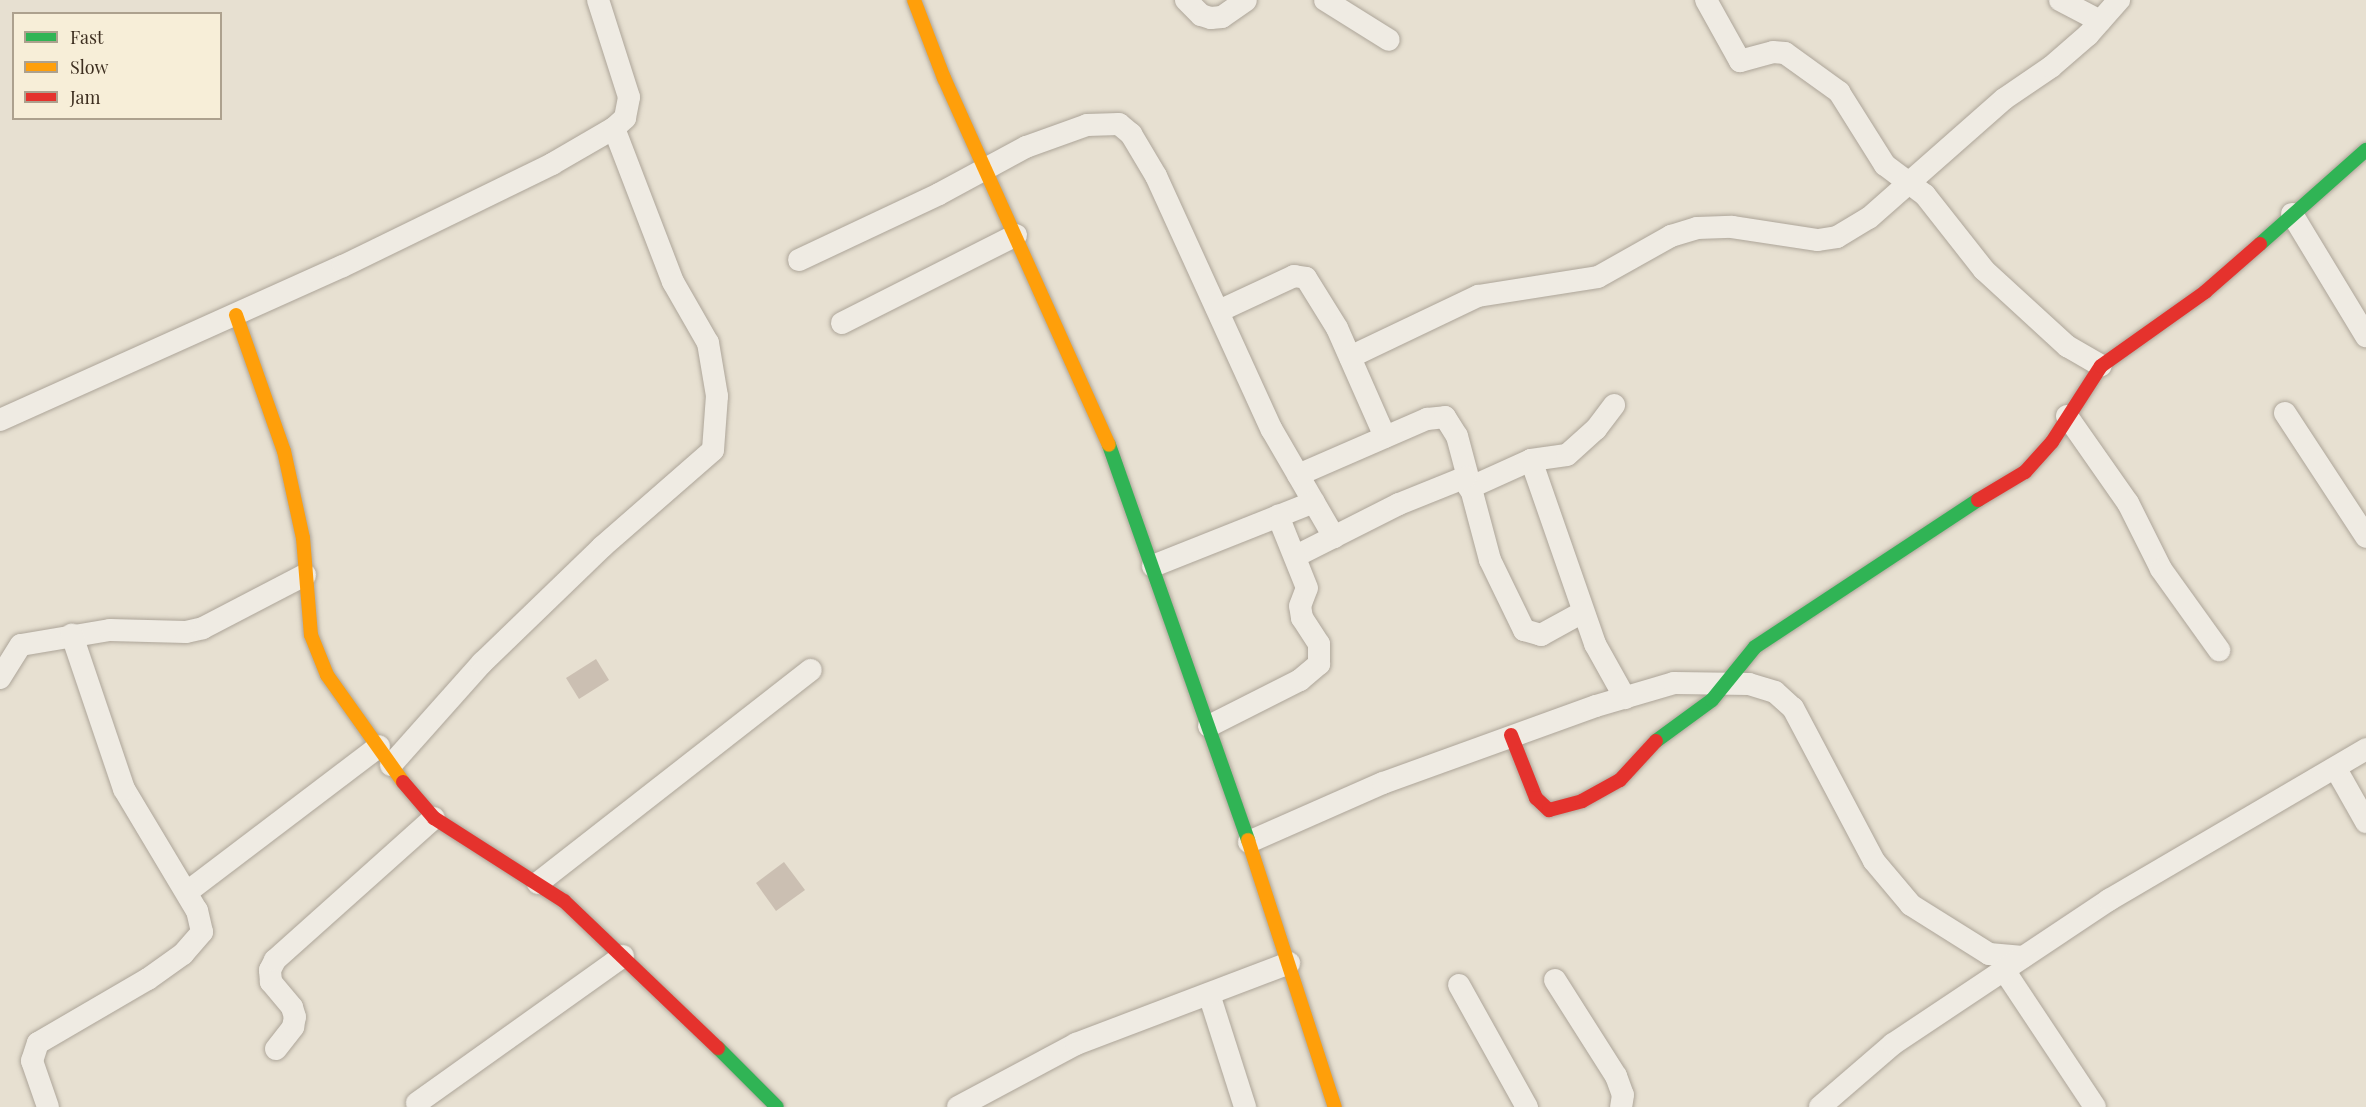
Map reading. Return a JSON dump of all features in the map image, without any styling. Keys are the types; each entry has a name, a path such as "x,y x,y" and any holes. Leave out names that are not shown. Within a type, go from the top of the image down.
{"street":[{"path":"0,420 236,315 552,164 614,128 630,109 629,97 598,0"},
{"path":"914,0 944,78 1077,367 1153,566 1249,842 1335,1107"},
{"path":"1186,0 1201,15 1210,18 1222,17 1246,0"},
{"path":"1325,0 1389,40"},
{"path":"1706,0 1740,61 1773,52 1785,53 1839,92 1886,165 1912,183 1984,270 2067,346 2101,366"},
{"path":"2060,0 2100,21"},
{"path":"1350,357 1478,296 1598,277 1671,236 1697,228 1732,227 1818,240 1837,237 1869,218 1912,183 1986,114 2051,67 2119,0"},
{"path":"799,260 939,194 984,166 1087,124 1119,124 1131,134 1147,159 1269,423 1334,537"},
{"path":"187,892 385,755 602,547 713,450 717,396 708,343 673,282 614,128"},
{"path":"1511,735 1536,798 1549,810 1557,809 1620,780 1646,748 1685,723 1727,682 1744,656 1766,638 1950,516 2025,472 2044,454 2101,366 2205,292 2366,150"},
{"path":"2292,214 2359,308 2366,336"},
{"path":"842,323 1016,235"},
{"path":"1219,311 1294,276 1306,278 1327,308 1385,437"},
{"path":"236,315 268,398 284,451 303,538 305,575 316,650 333,684 434,818 564,901 777,1107"},
{"path":"1296,556 1416,496 1468,482 1531,460 1567,455 1596,429 1614,405"},
{"path":"2285,413 2366,537"},
{"path":"1298,475 1427,419 1445,417 1457,436 1490,560 1524,630 1541,635 1583,612"},
{"path":"2067,417 2128,503 2161,569 2219,650"},
{"path":"1531,460 1599,654 1625,698"},
{"path":"1153,566 1314,502"},
{"path":"1209,726 1300,680 1318,664 1319,644 1302,618 1300,606 1307,588 1278,516"},
{"path":"0,678 21,645 110,630 186,632 203,628 305,575"},
{"path":"48,1107 32,1061 32,1052 62,1028 148,979 197,940 202,921 187,892 124,789 72,635"},
{"path":"538,883 812,670"},
{"path":"1249,842 1383,783 1511,735 1674,683 1727,682 1765,687 1793,708 1874,861 1911,905 1989,954 2023,957"},
{"path":"1820,1107 1864,1065 2023,957 2208,838 2336,769 2366,749"},
{"path":"2336,769 2366,822"},
{"path":"276,1049 293,1027 295,1017 292,1007 271,982 270,970 275,960 434,818"},
{"path":"417,1103 623,956"},
{"path":"958,1107 1076,1044 1289,963"},
{"path":"2004,970 2095,1107"},
{"path":"1555,980 1616,1077 1623,1095 1621,1107"},
{"path":"1459,985 1527,1107"},
{"path":"1209,994 1245,1107"}],"building":[{"path":"596,659 609,680 579,699 566,678"},
{"path":"784,862 805,890 776,911 756,883"}],"traffic: fast":[{"path":"2260,244 2366,150"},
{"path":"1109,445 1248,840"},
{"path":"1656,741 1712,700 1755,647 1978,500"},
{"path":"718,1048 777,1107"}],"traffic: slow":[{"path":"914,0 944,78 1109,445"},
{"path":"236,315 284,451 303,538 311,635 327,675 403,782"},
{"path":"1248,840 1335,1107"}],"traffic: jam":[{"path":"1978,500 2025,472 2052,442 2101,366 2205,292 2260,244"},
{"path":"1511,735 1536,798 1549,810 1582,801 1620,780 1656,741"},
{"path":"403,782 434,818 564,901 718,1048"}]}
